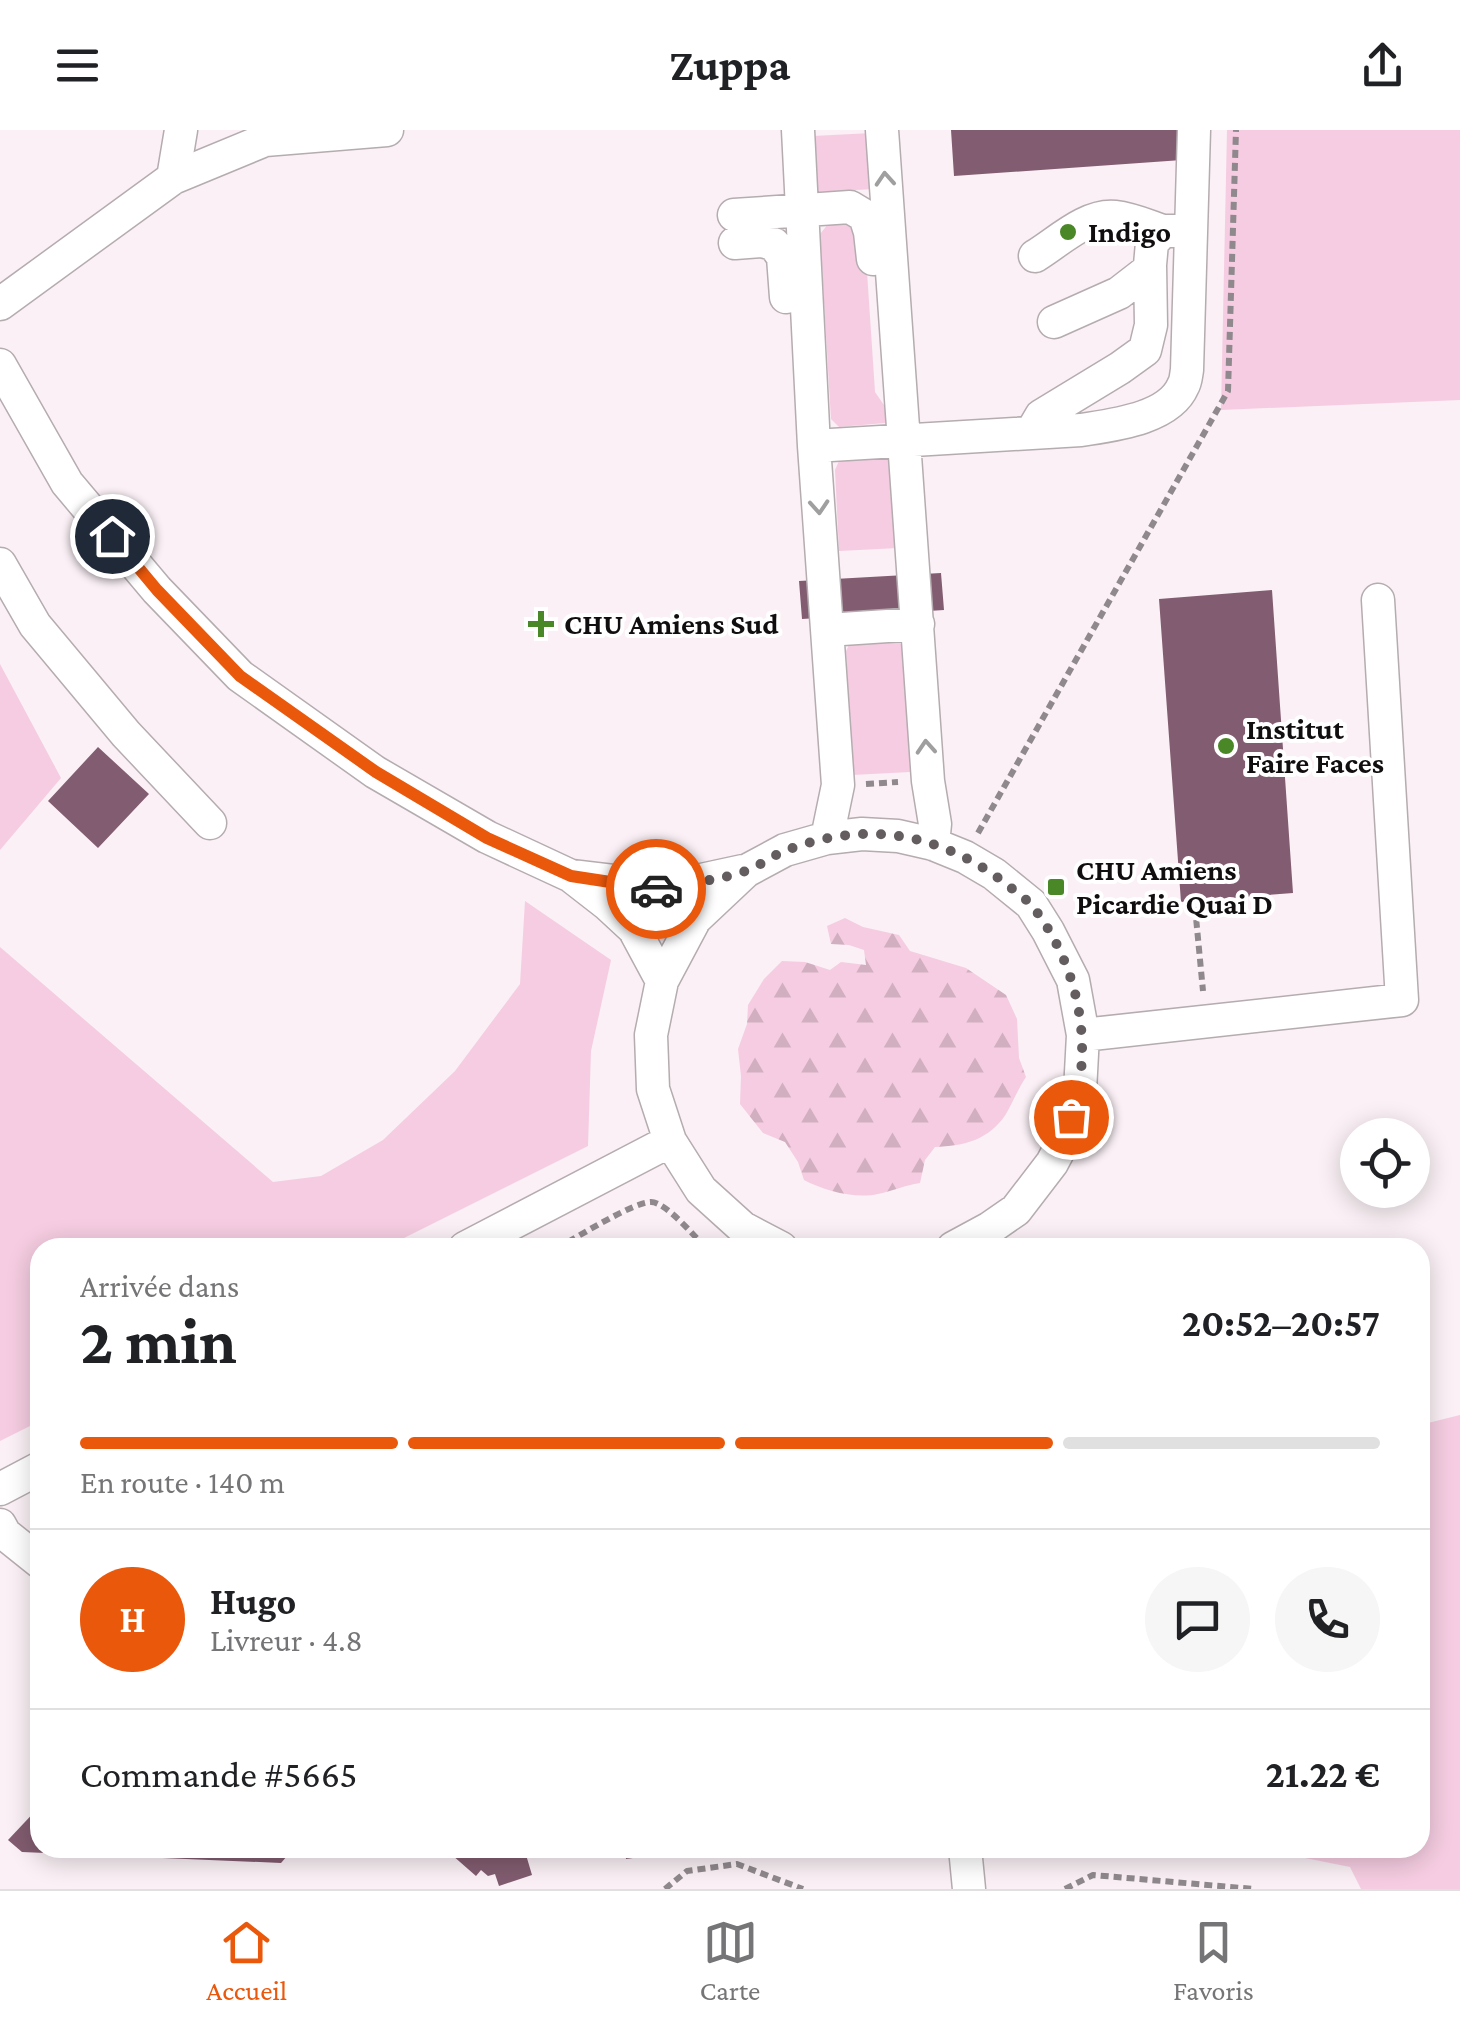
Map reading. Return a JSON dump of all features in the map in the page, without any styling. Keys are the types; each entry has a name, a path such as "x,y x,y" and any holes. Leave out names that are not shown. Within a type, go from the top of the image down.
{"street":[{"path":"173,178 181,130"},
{"path":"0,304 173,178 275,134 388,130"},
{"path":"798,130 814,446 838,785 827,838"},
{"path":"882,130 928,781 935,824 933,844"},
{"path":"814,446 1122,424 1160,410 1182,390 1188,370 1177,231 1194,130"},
{"path":"811,375 790,344 783,257 774,244 734,229 802,211 850,208 865,216 870,232 884,390 902,404"},
{"path":"1035,256 1084,224 1101,218 1114,217 1177,231"},
{"path":"1031,433 1041,416 1145,350 1151,324 1152,242 1177,231"},
{"path":"1054,322 1119,293 1150,269"},
{"path":"0,364 68,483 157,590 240,676 376,772 487,838 571,876 634,929 662,981"},
{"path":"0,564 36,625 126,734 210,823"},
{"path":"1083,1035 1402,1000 1378,600"},
{"path":"827,630 918,624"},
{"path":"762,1238 743,1228 701,1190 670,1141 652,1071 651,1035 662,981 695,919 746,871 785,850 827,838 862,834 898,836 933,844 994,874 1032,904 1072,980 1083,1035 1080,1091 1062,1144 1016,1210 971,1238"},
{"path":"571,876 655,890 746,871"},
{"path":"485,1238 670,1141"},
{"path":"0,1488 30,1473"},
{"path":"0,1525 30,1554"},
{"path":"966,1858 970,1889"}],"path":[{"path":"965,857 1228,391 1236,130"},
{"path":"838,785 928,781"},
{"path":"1194,907 1206,1022"},
{"path":"576,1238 651,1202 663,1206 696,1238"},
{"path":"665,1889 687,1871 737,1864 803,1889"},
{"path":"1065,1889 1093,1876 1254,1889"}],"green space":[{"path":"1227,130 1460,130 1460,400 1221,410"},
{"path":"872,133 875,189 816,192 813,136"},
{"path":"853,222 865,242 875,392 886,408 885,423 839,427 831,419 820,234 829,223"},
{"path":"882,455 894,466 898,548 839,551 835,470 839,461"},
{"path":"852,639 896,639 905,648 910,772 852,775 846,651"},
{"path":"0,664 61,778 0,850"},
{"path":"525,901 611,960 591,1051 588,1146 404,1238 30,1238 30,1426 0,1441 0,947 273,1182 321,1176 383,1140 455,1071 520,984"},
{"path":"845,918 863,927 899,935 910,951 966,968 1006,995 1017,1019 1019,1058 1026,1077 1006,1114 992,1130 966,1143 935,1147 925,1160 920,1183 869,1195 840,1193 804,1180 785,1142 763,1133 740,1104 738,1049 747,1024 748,1005 764,979 782,961 805,962 830,970 841,962 866,965 864,950 831,944 827,926"},
{"path":"1460,1415 1460,1889 1361,1889 1350,1867 1305,1858 1430,1858 1430,1422"}],"building":[{"name":"Indigo","path":"951,130 1181,130 1182,160 954,176"},
{"path":"941,573 944,610 802,619 799,581"},
{"name":"Institut Faire Faces","path":"1272,590 1293,893 1181,902 1159,599"},
{"path":"98,747 149,794 98,848 48,801"},
{"path":"30,1817 30,1852 22,1852 8,1840"},
{"path":"163,1858 285,1858 281,1863"},
{"path":"455,1858 527,1858 532,1875 499,1886 495,1874 488,1876 481,1870 476,1876"}],"way so far":[{"path":"656,889 746,871 785,850 827,838 862,834 898,836 965,857 1032,904 1072,980 1083,1035 1080,1091 1071,1117"}],"place":[{"name":"Indigo","path":"1068,232"},
{"name":"CHU Amiens Sud","path":"541,624"},
{"name":"Institut Faire Faces","path":"1226,746"},
{"name":"CHU Amiens Picardie Quai D","path":"1056,887"}],"route":[{"path":"112,536 157,590 240,676 376,772 487,838 571,876 656,889"}]}
